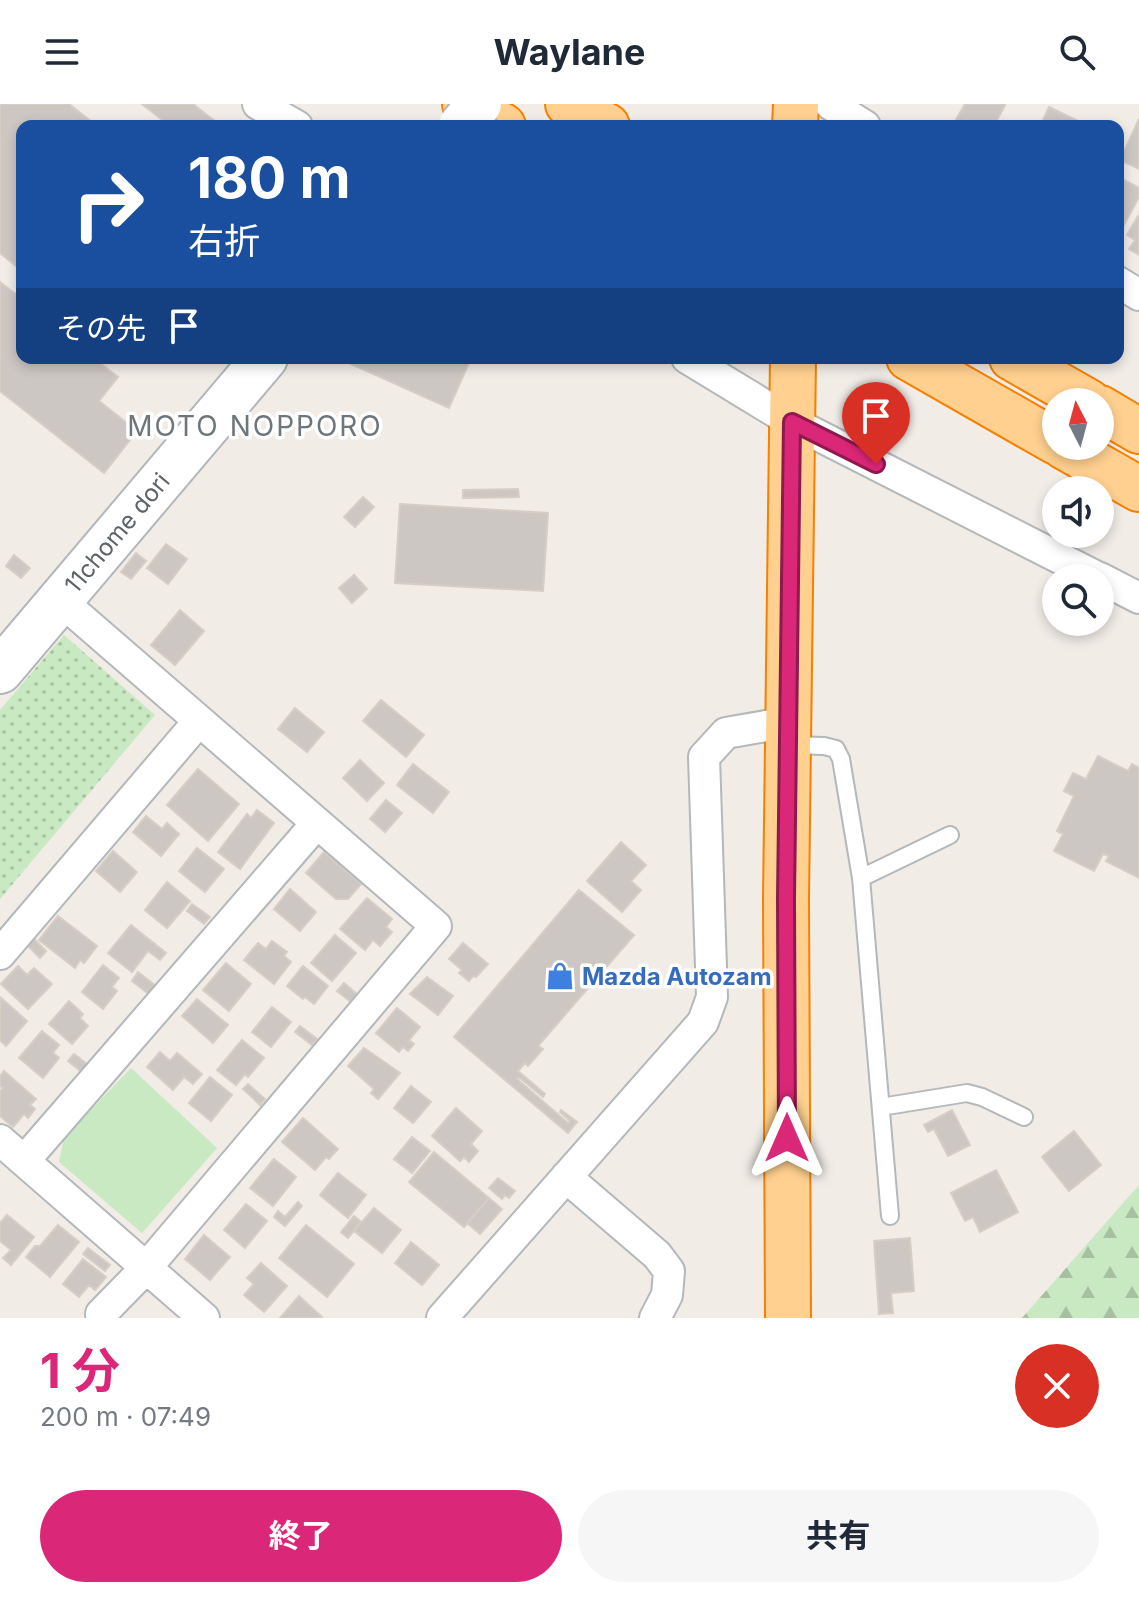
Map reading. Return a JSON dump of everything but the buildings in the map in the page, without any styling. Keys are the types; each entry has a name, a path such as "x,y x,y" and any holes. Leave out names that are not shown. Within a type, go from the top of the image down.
{"highway":[{"path":"465,104 493,120"},
{"path":"568,104 596,120"},
{"path":"788,1318 788,733 793,364"},
{"path":"920,364 1042,434"},
{"path":"1022,364 1064,388"},
{"path":"1114,416 1139,431"},
{"path":"1088,460 1139,489"}],"street":[{"path":"258,104 286,120"},
{"path":"466,120 479,104"},
{"path":"804,113 837,120"},
{"name":"11chome dori","path":"0,671 260,364"},
{"path":"699,364 1074,564"},
{"path":"1114,585 1139,598"},
{"path":"60,600 436,926 146,1268 101,1314"},
{"path":"0,954 199,721"},
{"path":"442,1318 703,1022 712,997 704,757 726,733 788,733"},
{"path":"24,1161 317,823"},
{"path":"0,1140 204,1318"},
{"path":"566,1177 657,1255 669,1271 667,1295 655,1318"}],"lane":[{"path":"788,733 836,749 841,759 861,878 890,1216"},
{"path":"861,878 950,835"},
{"path":"881,1107 967,1093 1024,1117"}],"green space":[{"path":"64,635 155,715 0,899 0,710"},
{"path":"131,1068 217,1148 142,1233 59,1162 64,1138"},
{"path":"1139,1185 1139,1318 1022,1318"}],"place":[{"name":"Mazda Autozam","path":"560,976"}],"district":[{"name":"MOTO NOPPORO","path":"255,426"}],"route":[{"path":"787,1138 786,898 792,422 876,464"}]}
